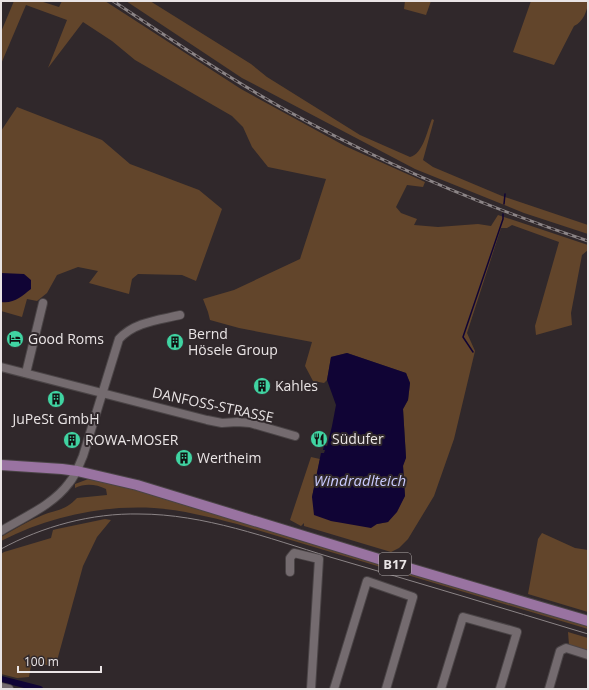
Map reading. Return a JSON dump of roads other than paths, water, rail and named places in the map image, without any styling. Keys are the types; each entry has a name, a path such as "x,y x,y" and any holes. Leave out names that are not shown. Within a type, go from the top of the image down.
{"main road":[{"name":"B17","path":"1,465 77,471 137,484 395,564 588,621"}],"street":[{"path":"26,373 43,303"},
{"path":"1,531 53,499 70,483 84,456 119,339 126,332 145,323 180,315"},
{"name":"DANFOSS-STRASSE","path":"1,367 207,420 222,423 237,422 250,424 295,436"},
{"path":"290,572 290,558 294,553 319,559 311,689"},
{"path":"334,689 367,581 413,597 386,689"},
{"path":"442,689 463,617 517,632 500,689"},
{"path":"549,689 560,651 566,648 588,655"},
{"path":"1,687 9,689"}],"water":[{"path":"1,273 24,274 31,280 31,289 14,301 1,302"},
{"name":"Windradlteich","path":"347,353 406,373 410,383 408,400 403,409 406,458 403,466 405,496 397,512 388,522 377,524 371,528 331,521 314,515 312,497 321,453 324,453 324,445 327,446 336,405 327,380 331,357"}],"waterway":[{"path":"504,204 505,194"},
{"path":"473,352 463,337 503,219 503,214"},
{"path":"1,679 40,689"}],"tram line":[{"path":"1,549 34,534 68,522 104,516 139,514 188,518 236,528 588,634"}],"railway":[{"path":"113,1 240,83 321,129 395,165 471,198 588,241"}],"place":[{"name":"Good Roms","path":"15,339"},
{"name":"Bernd Hösele Group","path":"175,342"},
{"name":"Kahles","path":"262,386"},
{"name":"JuPeSt GmbH","path":"56,399"},
{"name":"Südufer","path":"319,439"},
{"name":"ROWA-MOSER","path":"72,440"},
{"name":"Wertheim","path":"184,458"}]}
